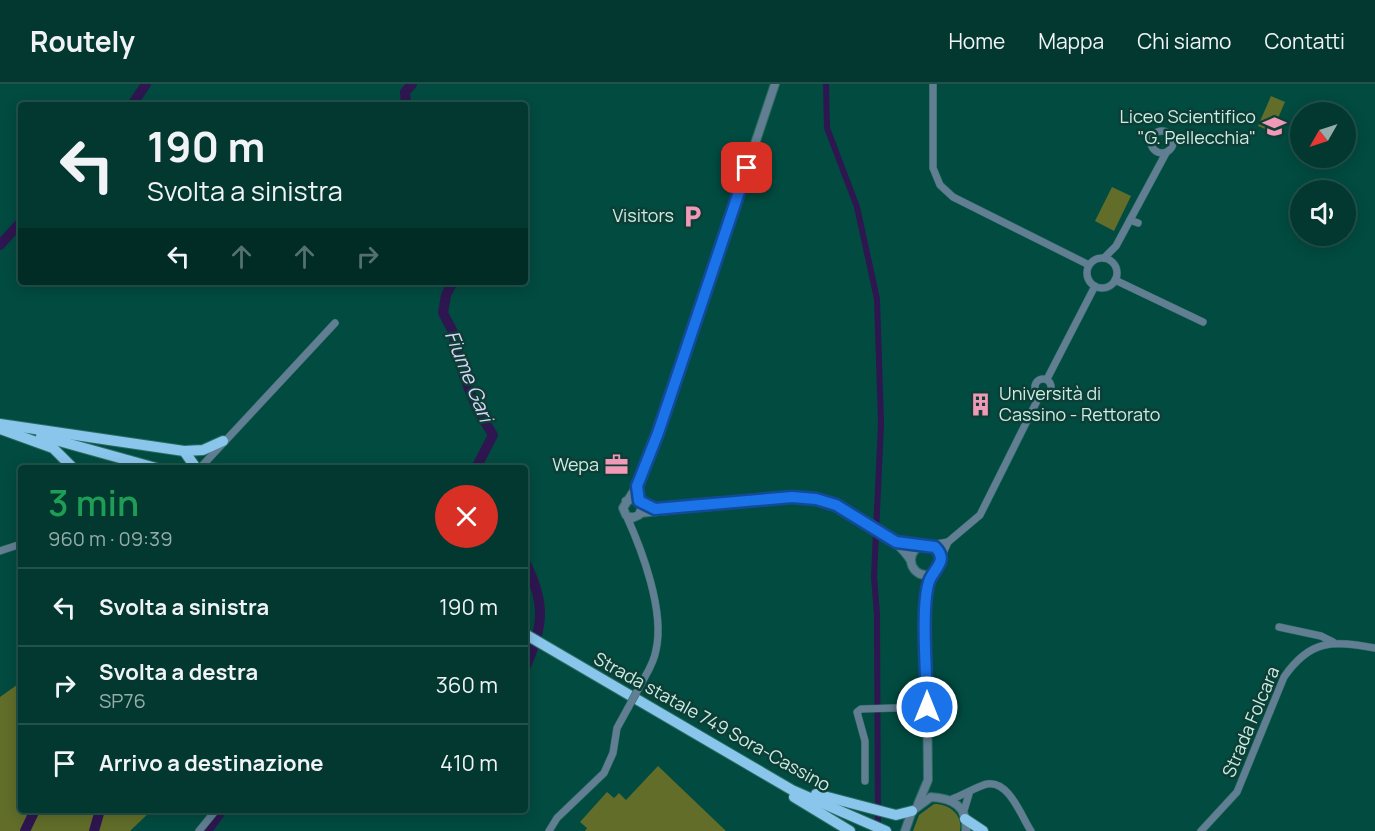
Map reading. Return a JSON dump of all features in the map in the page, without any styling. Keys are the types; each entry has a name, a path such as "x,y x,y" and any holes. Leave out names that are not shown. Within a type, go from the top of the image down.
{"highway":[{"path":"0,427 184,451 203,450 223,441"},
{"path":"0,427 53,448 70,465"},
{"path":"0,427 70,442 146,465"},
{"path":"184,451 196,465"},
{"name":"Strada statale 749 Sora-Cassino","path":"528,636 792,790 886,831"},
{"path":"755,769 810,792 896,815 915,807"},
{"path":"755,769 850,831"},
{"path":"964,816 983,831"}],"street":[{"path":"549,831 557,818 607,768 614,753 617,728 657,649 656,607 633,530 623,508 637,486 658,433 775,84"},
{"path":"933,84 933,168 940,185 953,197 1089,265"},
{"path":"1112,262 1116,246 1155,168 1172,148 1174,141 1164,130 1156,132 1152,138 1152,145 1156,151 1155,168"},
{"path":"1156,151 1166,153"},
{"path":"1155,168 1164,173"},
{"path":"1130,220 1138,223"},
{"path":"1104,258 1116,246"},
{"path":"1104,258 1112,262 1117,271 1115,280 1104,288 1095,286 1087,277 1089,265 1095,259 1104,258"},
{"path":"1115,280 1203,322"},
{"path":"1047,380 1095,286"},
{"path":"201,465 334,324"},
{"path":"1039,380 1047,380 1052,386 1051,391 1045,396 1040,395 1035,384 1039,380"},
{"path":"905,831 928,780 926,591 933,573 939,567 948,542 980,515 1040,395"},
{"path":"633,530 639,508 637,486"},
{"path":"639,508 655,509 792,497 816,499 836,505 896,542 911,561 926,591"},
{"path":"626,501 633,499 639,508"},
{"path":"626,515 632,518 639,508"},
{"path":"896,542 920,546 948,542"},
{"path":"0,550 18,545"},
{"path":"931,545 938,550 941,558"},
{"path":"911,561 913,552 920,546"},
{"path":"916,572 924,575 933,573"},
{"path":"1279,627 1321,636 1333,642 1375,648"},
{"name":"Strada Folcara","path":"1201,831 1237,792 1284,677 1295,661 1310,651 1333,642"},
{"path":"865,781 865,741 856,715 864,709 927,707"},
{"path":"928,780 949,799 962,807 966,831"},
{"path":"915,807 931,797 949,799 969,794 989,783 1000,786 1012,797 1031,831"},
{"path":"964,816 969,794"},
{"path":"199,831 214,813"}],"green space":[{"path":"1271,96 1285,102 1272,132 1258,126"},
{"path":"1112,187 1131,196 1114,231 1095,221"},
{"path":"18,684 18,813 149,813 130,831 0,831 0,697"},
{"path":"658,766 726,831 585,831 587,828 580,822 607,792 614,798 619,793 626,800"},
{"path":"934,804 940,804 954,811 959,820 960,831 913,831 919,815"}],"waterway":[{"path":"134,102 146,84"},
{"name":"Fiume Gari","path":"406,102 405,92 412,84"},
{"path":"826,84 827,128 857,207 877,299 881,423 874,577 877,614 878,830"},
{"path":"0,245 18,225"},
{"name":"Fiume Gari","path":"451,285 446,295 443,313 452,330 464,376 477,409 493,435 478,465"},
{"name":"Fiume Gari","path":"528,568 537,590 540,615 536,639 528,660"},
{"path":"25,831 34,813"},
{"name":"Fiume Gari","path":"94,831 99,813"},
{"path":"207,831 220,813"}],"place":[{"name":"Liceo Scientifico \"G. Pellecchia\"","path":"1274,127"},
{"name":"Visitors","path":"692,216"},
{"name":"Università di Cassino - Rettorato","path":"981,404"},
{"name":"Wepa","path":"617,465"}],"route":[{"path":"747,168 658,433 637,486 640,504 655,509 792,497 816,499 836,505 896,542 920,546 926,544 935,547 940,554 941,563 937,571 933,573 926,591 927,707"}]}
